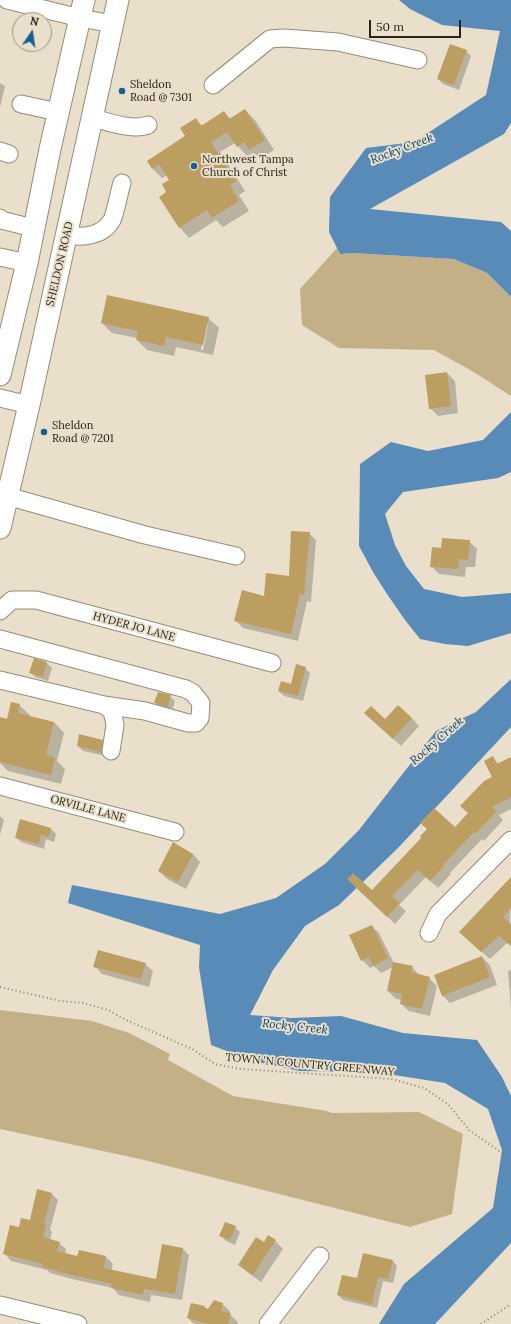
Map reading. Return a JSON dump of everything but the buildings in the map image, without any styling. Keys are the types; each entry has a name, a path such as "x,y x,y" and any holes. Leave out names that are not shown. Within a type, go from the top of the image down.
{"main road":[{"name":"SHELDON ROAD","path":"0,528 67,235 118,0"},
{"path":"0,375 27,263 58,112 82,9"},
{"path":"33,228 67,235"}],"street":[{"path":"7,0 82,9 113,24"},
{"path":"213,85 270,39 284,38 338,42 418,60"},
{"path":"21,104 58,112"},
{"path":"93,118 135,127 144,127 148,125"},
{"path":"67,235 78,237 89,235 104,229 112,220 122,183"},
{"path":"0,218 1,220 33,228"},
{"path":"0,257 27,263"},
{"path":"0,398 29,405"},
{"path":"7,496 145,535 236,556"},
{"name":"HYDER JO LANE","path":"0,611 12,600 36,600 272,663"},
{"path":"0,637 186,689 193,693 201,703 200,718 196,723 188,723 145,711 104,705 0,680"},
{"path":"104,705 112,711 115,725 111,751"},
{"name":"ORVILLE LANE","path":"0,786 176,832"},
{"path":"429,934 438,914 511,840"},
{"path":"268,1324 320,1256"},
{"path":"0,1305 78,1324"}],"path":[{"name":"TOWN 'N COUNTRY GREENWAY","path":"0,987 61,1001 83,1003 108,1010 126,1020 194,1050 215,1064 241,1069 392,1079 424,1088 448,1104 469,1130 511,1159"},
{"path":"481,1324 511,1304"}],"shaded area":[{"path":"337,248 340,254 353,253 454,259 487,273 511,297 511,396 472,371 434,350 339,348 302,325 300,289"},
{"path":"0,1010 92,1021 129,1033 170,1054 168,1060 233,1096 332,1113 419,1112 463,1134 452,1214 410,1227 140,1159 0,1129"}],"water":[{"name":"Rocky Creek","path":"399,0 511,0 511,123 504,134 370,209 501,222 511,231 511,297 487,273 454,259 353,253 340,254 329,232 330,197 366,148 414,142 486,95 500,31 442,25 410,9"},
{"path":"511,412 511,472 498,478 403,492 385,514 395,545 406,566 424,589 462,597 511,593 511,633 468,646 445,644 420,639 387,594 359,546 360,464 391,442 428,451 483,440"},
{"name":"Rocky Creek","path":"511,679 511,727 398,848 339,905 305,926 273,970 250,1015 292,1018 341,1016 403,1033 477,1040 502,1077 511,1096 511,1243 435,1324 379,1324 404,1284 493,1208 502,1150 488,1109 445,1083 375,1072 300,1071 253,1061 211,1045 199,967 200,945 68,903 72,885 220,914 276,898 325,864 359,830 436,731 476,712"}],"place":[{"name":"Sheldon Road @ 7301","path":"122,91"},
{"name":"Northwest Tampa Church of Christ","path":"194,166"},
{"name":"Sheldon Road @ 7201","path":"44,432"}]}
